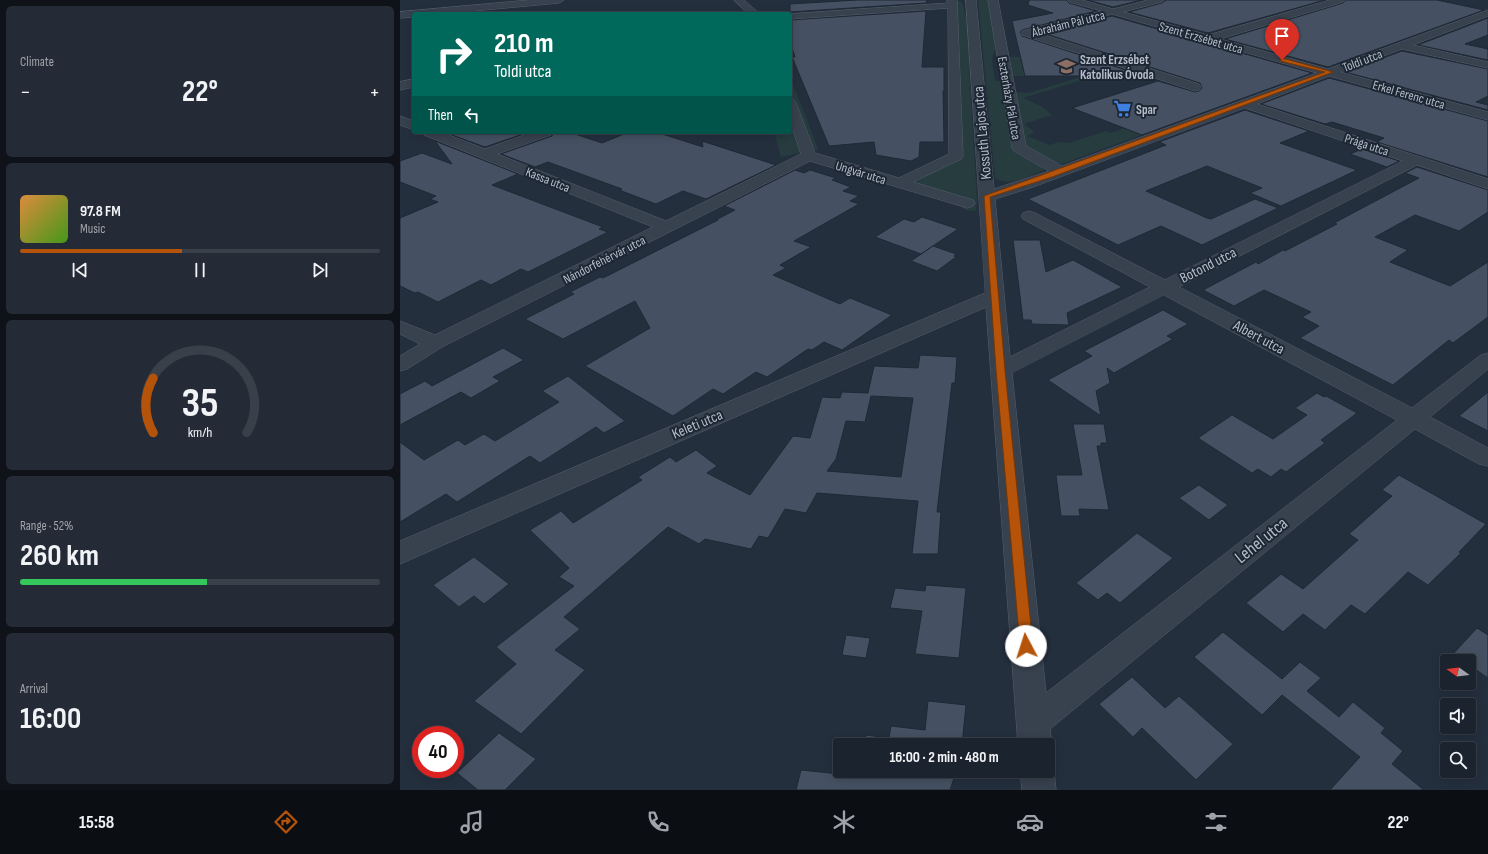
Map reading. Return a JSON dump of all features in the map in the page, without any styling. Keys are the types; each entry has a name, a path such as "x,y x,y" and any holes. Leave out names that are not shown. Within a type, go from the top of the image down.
{"street":[{"path":"458,12 496,10 559,0"},
{"path":"739,0 753,12"},
{"name":"Kossuth Lajos utca","path":"971,0 977,200 995,296 1034,734"},
{"name":"Eszterházy Pál utca","path":"993,0 1007,38 1019,148 1061,172"},
{"name":"Szent Erzsébet utca","path":"1072,0 1207,39 1330,72"},
{"name":"Ábrahám Pál utca","path":"1007,38 1159,0"},
{"path":"1207,39 1340,0"},
{"path":"792,16 952,3"},
{"name":"Kossuth Lajos utca","path":"900,183 956,156 952,3"},
{"path":"400,15 412,14"},
{"name":"Toldi utca","path":"977,200 1061,172 1246,104 1400,45 1486,15"},
{"path":"1028,33 1195,87"},
{"path":"1400,45 1488,65"},
{"name":"Erkel Ferenc utca","path":"1330,72 1488,116"},
{"path":"400,86 412,83"},
{"name":"Prága utca","path":"1246,104 1488,184"},
{"path":"792,109 809,156"},
{"path":"400,120 412,125"},
{"name":"Kassa utca","path":"434,134 667,227"},
{"path":"485,154 540,134"},
{"name":"Ungvár utca","path":"809,156 900,183 977,200"},
{"name":"Nándorfehérvár utca","path":"400,365 435,343 809,156"},
{"name":"Botond utca","path":"1001,370 1416,160"},
{"name":"Albert utca","path":"1029,216 1488,458"},
{"name":"Keleti utca","path":"400,553 995,296"},
{"path":"400,326 435,343"},
{"name":"Lehel utca","path":"1034,734 1413,418 1488,358"},
{"path":"1038,778 1039,790"}],"green space":[{"path":"954,0 962,2 969,29 969,69 977,199 976,211 965,210 958,204 917,186 915,182 962,154"},
{"path":"978,0 990,0 995,40 995,49 992,59 995,81 1001,81 1012,144 1043,167 1044,170 1020,180 1007,182 995,178"},
{"path":"1010,57 1020,57 1025,76 1012,76"},
{"path":"1093,73 1106,78 1099,80 1092,77 1023,98 1041,106 1052,115 1024,124 1035,132 1027,136 1050,145 1058,142 1069,143 1106,131 1111,133 1173,111 1201,113 1062,164 1051,162 1024,144 1015,92 1029,93"},
{"path":"792,81 818,149 781,157 775,134 792,134"}],"building":[{"path":"858,0 927,0 926,3 790,12 790,4"},
{"path":"1029,0 1066,0 1069,3 1096,11 1022,30 1020,32 1022,36 1144,76 1025,76 1012,21 1053,13 1028,5"},
{"path":"1087,0 1142,0 1113,7"},
{"path":"1166,0 1325,0 1208,33 1129,12 1162,3"},
{"path":"1346,0 1437,0 1484,10 1328,67 1225,39 1343,3"},
{"path":"926,11 922,67 944,67 944,142 920,142 919,157 911,161 876,155 874,142 829,146 792,57 795,57 792,48 792,20"},
{"path":"1112,16 1312,73 1142,135 1072,108 1158,81 1195,92 1202,88 1200,83 1043,33"},
{"path":"1488,18 1488,35 1465,44 1488,49 1488,60 1418,45"},
{"path":"1402,51 1488,69 1488,96 1476,102 1488,105 1488,110 1345,72"},
{"path":"1329,78 1488,121 1488,177 1377,142 1384,138 1332,122 1325,124 1261,104"},
{"path":"1245,110 1309,131 1280,143 1357,170 1281,206 1250,193 1262,188 1207,166 1146,191 1211,219 1255,199 1278,208 1202,245 1161,226 1118,245 1028,199 1166,145 1159,142"},
{"path":"455,134 523,134 485,147 452,135"},
{"path":"553,134 575,134 602,143 624,134 662,134 703,147 702,141 776,165 706,199 683,191 656,204 619,190 622,189 548,162 535,167 501,154 552,136"},
{"path":"435,141 518,174 492,185 603,227 599,229 608,232 528,272 521,269 491,285 481,280 438,302 418,292 415,293 400,286 400,218 438,202 430,199 436,196 400,182 400,161 422,153 452,164"},
{"path":"1362,149 1399,161 1387,167 1350,154"},
{"path":"1417,167 1488,190 1488,212 1459,231 1415,215 1375,237 1408,250 1390,262 1450,286 1488,262 1488,317 1453,343 1449,340 1393,385 1300,338 1319,326 1302,317 1311,312 1264,290 1234,306 1203,290 1256,262 1258,264 1283,250 1285,251 1419,178 1405,173"},
{"path":"795,170 804,173 810,170 836,178 832,180 851,187 843,191 859,196 850,201 859,204 794,241 811,247 780,265 786,268 773,275 840,304 850,298 892,315 842,350 824,342 812,350 808,349 767,377 756,372 723,394 713,389 673,416 585,366 650,328 635,301 563,339 525,319 574,294 570,292 600,277 603,278 718,220 716,220 735,210 724,206"},
{"path":"922,217 958,229 921,254 875,237 904,219 914,222"},
{"path":"1013,240 1040,240 1046,272 1073,260 1122,287 1067,313 1069,325 1032,324 1031,320 1023,320"},
{"path":"933,246 956,254 954,256 956,257 937,271 911,261"},
{"path":"1163,310 1188,324 1167,336 1173,339 1114,373 1107,368 1110,383 1096,391 1101,416 1048,380 1092,356 1084,351"},
{"path":"503,348 524,360 493,377 500,381 471,398 461,392 400,425 400,394 425,381 432,386"},
{"path":"920,355 957,357 955,383 952,383 937,512 941,512 938,554 912,554 918,501 817,493 806,513 785,509 768,538 759,536 751,549 705,539 699,544 668,527 564,617 580,629 555,650 585,670 521,734 474,701 516,664 496,647 574,586 559,577 569,568 530,530 561,511 573,523 642,480 638,477 670,457 676,462 696,450 717,466 707,473 750,495 793,436 810,438 822,397 840,398 842,392 868,393 874,366 918,368","holes":["871,396 913,398 901,477 827,471 836,459 846,421 865,422"]},
{"path":"568,376 625,421 604,433 596,427 540,463 530,456 457,502 446,494 400,522 400,442 424,460 458,440 465,445 484,434 495,441 559,402 542,391"},
{"path":"1488,392 1488,431 1459,416"},
{"path":"1317,393 1324,397 1326,396 1357,413 1321,440 1325,443 1286,472 1281,469 1271,477 1258,469 1252,473 1198,438 1232,415 1273,439 1307,415 1295,408"},
{"path":"1073,424 1104,424 1107,443 1101,443 1101,446 1097,446 1109,510 1079,509 1080,516 1061,516 1056,475 1082,475"},
{"path":"1399,475 1486,524 1459,552 1461,553 1428,585 1408,572 1365,614 1351,605 1325,630 1303,614 1283,632 1246,603 1281,574 1303,589 1358,540 1349,534 1392,496 1382,490"},
{"path":"1199,485 1228,505 1209,520 1179,498"},
{"path":"1137,533 1173,558 1120,603 1107,593 1098,600 1076,583"},
{"path":"474,557 509,584 484,604 474,596 459,607 433,585"},
{"path":"926,585 966,588 959,658 915,654 922,611 890,608 895,588 925,591"},
{"path":"1477,628 1488,635 1488,678 1476,670 1476,654 1453,654"},
{"path":"1223,632 1282,679 1300,662 1321,678 1307,691 1339,717 1353,702 1385,728 1381,733 1403,751 1392,764 1424,790 1330,790 1360,757 1282,695 1262,715 1194,657"},
{"path":"846,635 870,638 866,658 842,655"},
{"path":"1132,677 1165,708 1179,696 1233,744 1196,780 1142,728 1133,737 1099,704"},
{"path":"928,701 966,705 963,738 889,738 891,726 925,730"},
{"path":"499,733 536,759 505,790 478,790 463,778 464,766"},
{"path":"866,735 889,738 866,738"},
{"path":"801,770 833,773 833,778 954,778 950,790 796,790"}],"place":[{"name":"Szent Erzsébet Katolikus Óvoda","path":"1067,66"},
{"name":"Spar","path":"1123,109"}],"route":[{"path":"1026,646 987,196 1028,184 1330,72 1282,60"}]}
